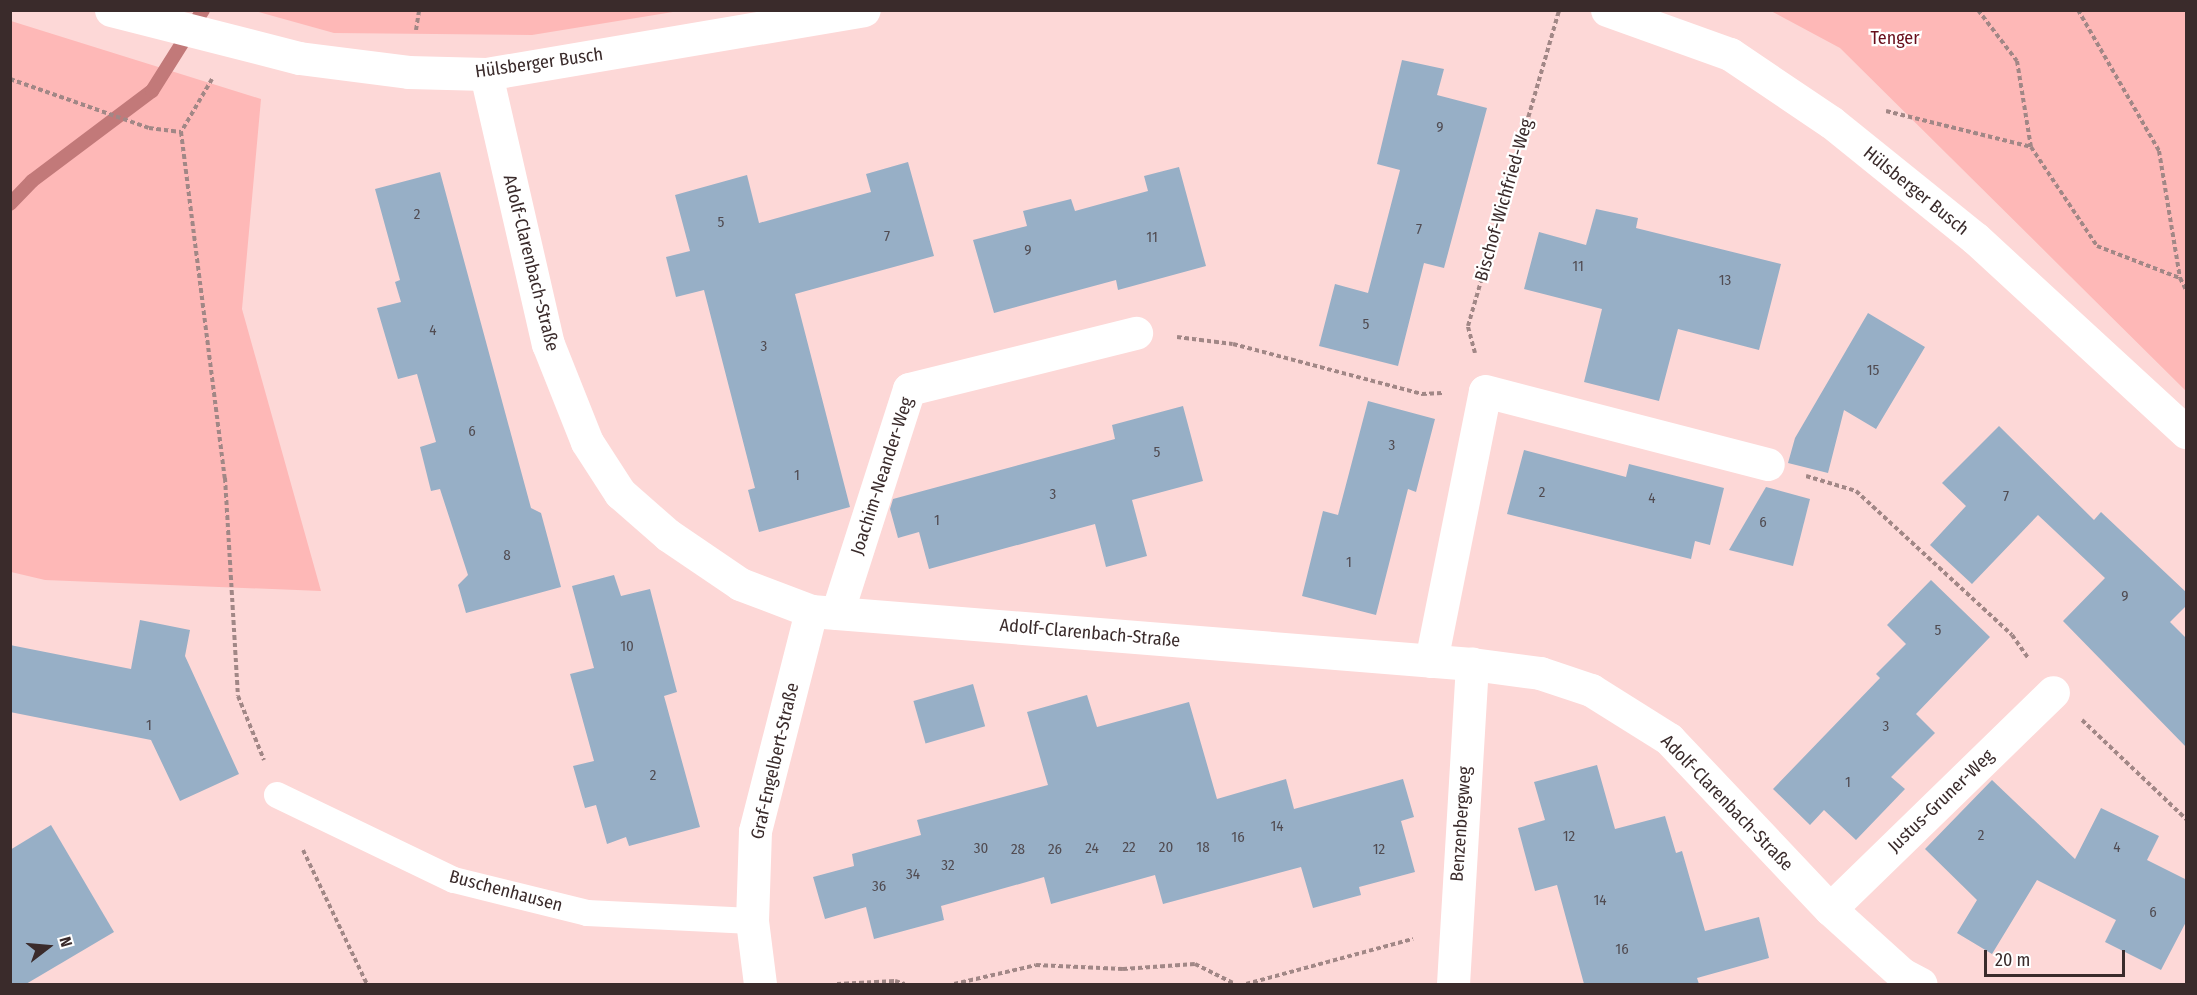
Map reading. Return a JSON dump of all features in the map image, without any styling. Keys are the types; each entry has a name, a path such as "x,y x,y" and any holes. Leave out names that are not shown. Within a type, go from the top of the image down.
{"street":[{"name":"Hülsberger Busch","path":"118,14 299,58 408,72 486,74 864,10"},
{"name":"Hülsberger Busch","path":"1607,10 1730,54 1831,122 1975,238 2187,432"},
{"name":"Adolf-Clarenbach-Straße","path":"486,74 548,344 587,442 620,493 668,536 740,584 824,612 1472,664 1540,673 1591,690 1669,739 1830,909 1906,981"},
{"name":"Joachim-Neander-Weg","path":"824,612 909,389 1136,333"},
{"path":"1431,661 1485,391 1768,464"},
{"name":"Graf-Engelbert-Straße","path":"760,984 752,921 755,831 824,612"},
{"name":"Benzenbergweg","path":"1453,984 1472,664"},
{"name":"Justus-Gruner-Weg","path":"1830,909 2053,692"}],"lane":[{"name":"Buschenhausen","path":"277,795 454,880 587,913 752,921"}],"path":[{"name":"Bischof-Wichfried-Weg","path":"1485,391 1468,326 1559,10"},
{"path":"1978,10 2017,61 2031,147 2097,246 2180,278"},
{"path":"2078,10 2159,152 2180,278 2187,290"},
{"path":"10,79 149,128 181,132 225,478 238,696 277,795 367,984"},
{"path":"1831,122 1886,111 2031,147"},
{"path":"1136,333 1233,344 1422,394 1485,391"},
{"path":"1768,464 1856,490 2012,635 2053,692 2187,819"},
{"path":"1246,984 1455,928"},
{"path":"954,984 1036,965 1123,969 1195,964 1235,984"},
{"path":"837,984 895,981 905,984"}],"green space":[{"path":"255,11 679,11 532,35 334,33"},
{"name":"Tenger","path":"1771,11 2186,11 2186,391 1840,48"},
{"path":"11,21 261,99 242,309 321,591 45,580 11,572"}],"building":[{"path":"1402,60 1444,69 1437,95 1487,108 1444,268 1424,263 1398,366 1319,346 1335,284 1368,293 1400,170 1377,164"},
{"path":"908,162 934,256 795,294 850,507 759,532 748,490 755,488 704,290 676,297 666,257 690,251 675,195 747,175 759,223 871,192 866,174"},
{"path":"1179,167 1206,266 1118,290 1116,280 994,313 973,240 1027,226 1023,211 1071,199 1075,211 1148,191 1144,176"},
{"path":"440,172 531,508 541,513 561,587 466,613 458,585 468,575 440,489 431,491 420,447 436,442 417,374 398,379 377,308 401,302 395,282 400,280 375,189"},
{"path":"1596,209 1638,218 1636,228 1781,264 1759,350 1678,329 1659,401 1584,382 1602,309 1524,289 1539,232 1586,245"},
{"path":"1868,313 1925,347 1876,429 1844,410 1828,473 1788,463 1795,438"},
{"path":"1368,401 1435,419 1416,492 1408,489 1376,615 1302,596 1323,511 1338,515"},
{"path":"1183,406 1203,481 1132,500 1147,556 1106,567 1095,524 929,569 919,532 898,538 890,509 893,499 1115,439 1112,425"},
{"path":"1999,426 2094,520 2101,512 2187,593 2187,605 2170,622 2187,639 2187,748 2063,621 2105,578 2038,515 1972,584 1930,545 1966,506 1942,483"},
{"path":"1524,450 1626,477 1629,464 1724,488 1710,545 1695,541 1691,559 1507,514"},
{"path":"1766,487 1810,499 1793,566 1729,550"},
{"path":"614,575 621,596 650,589 677,692 664,696 700,827 629,846 626,837 607,844 596,805 585,808 573,766 594,761 570,674 594,668 572,586"},
{"path":"1931,580 1990,637 1916,714 1935,733 1891,777 1905,789 1856,840 1824,810 1810,825 1773,789 1880,678 1876,674 1906,644 1887,625"},
{"path":"140,620 190,630 185,656 239,774 180,801 151,740 10,712 10,645 131,669"},
{"path":"973,684 985,726 926,743 913,701"},
{"path":"1087,695 1097,727 1189,702 1217,799 1286,779 1294,809 1403,779 1414,817 1401,821 1415,872 1359,887 1361,895 1313,908 1301,867 1163,904 1155,875 1051,904 1044,877 941,906 944,920 874,939 866,907 825,919 813,877 854,866 852,854 921,835 917,820 1048,785 1027,712"},
{"path":"1597,765 1615,829 1665,816 1676,853 1682,851 1705,931 1759,917 1769,958 1697,978 1699,984 1584,984 1557,885 1535,891 1518,828 1545,820 1534,782"},
{"path":"1992,780 2075,859 2101,808 2159,836 2147,860 2187,880 2187,920 2161,970 2105,942 2116,920 2037,880 1992,954 1957,933 1977,900 1925,849"},
{"path":"51,825 114,932 26,984 10,984 10,850"}],"waterway":[{"path":"10,204 32,181 152,91 203,10"}]}
